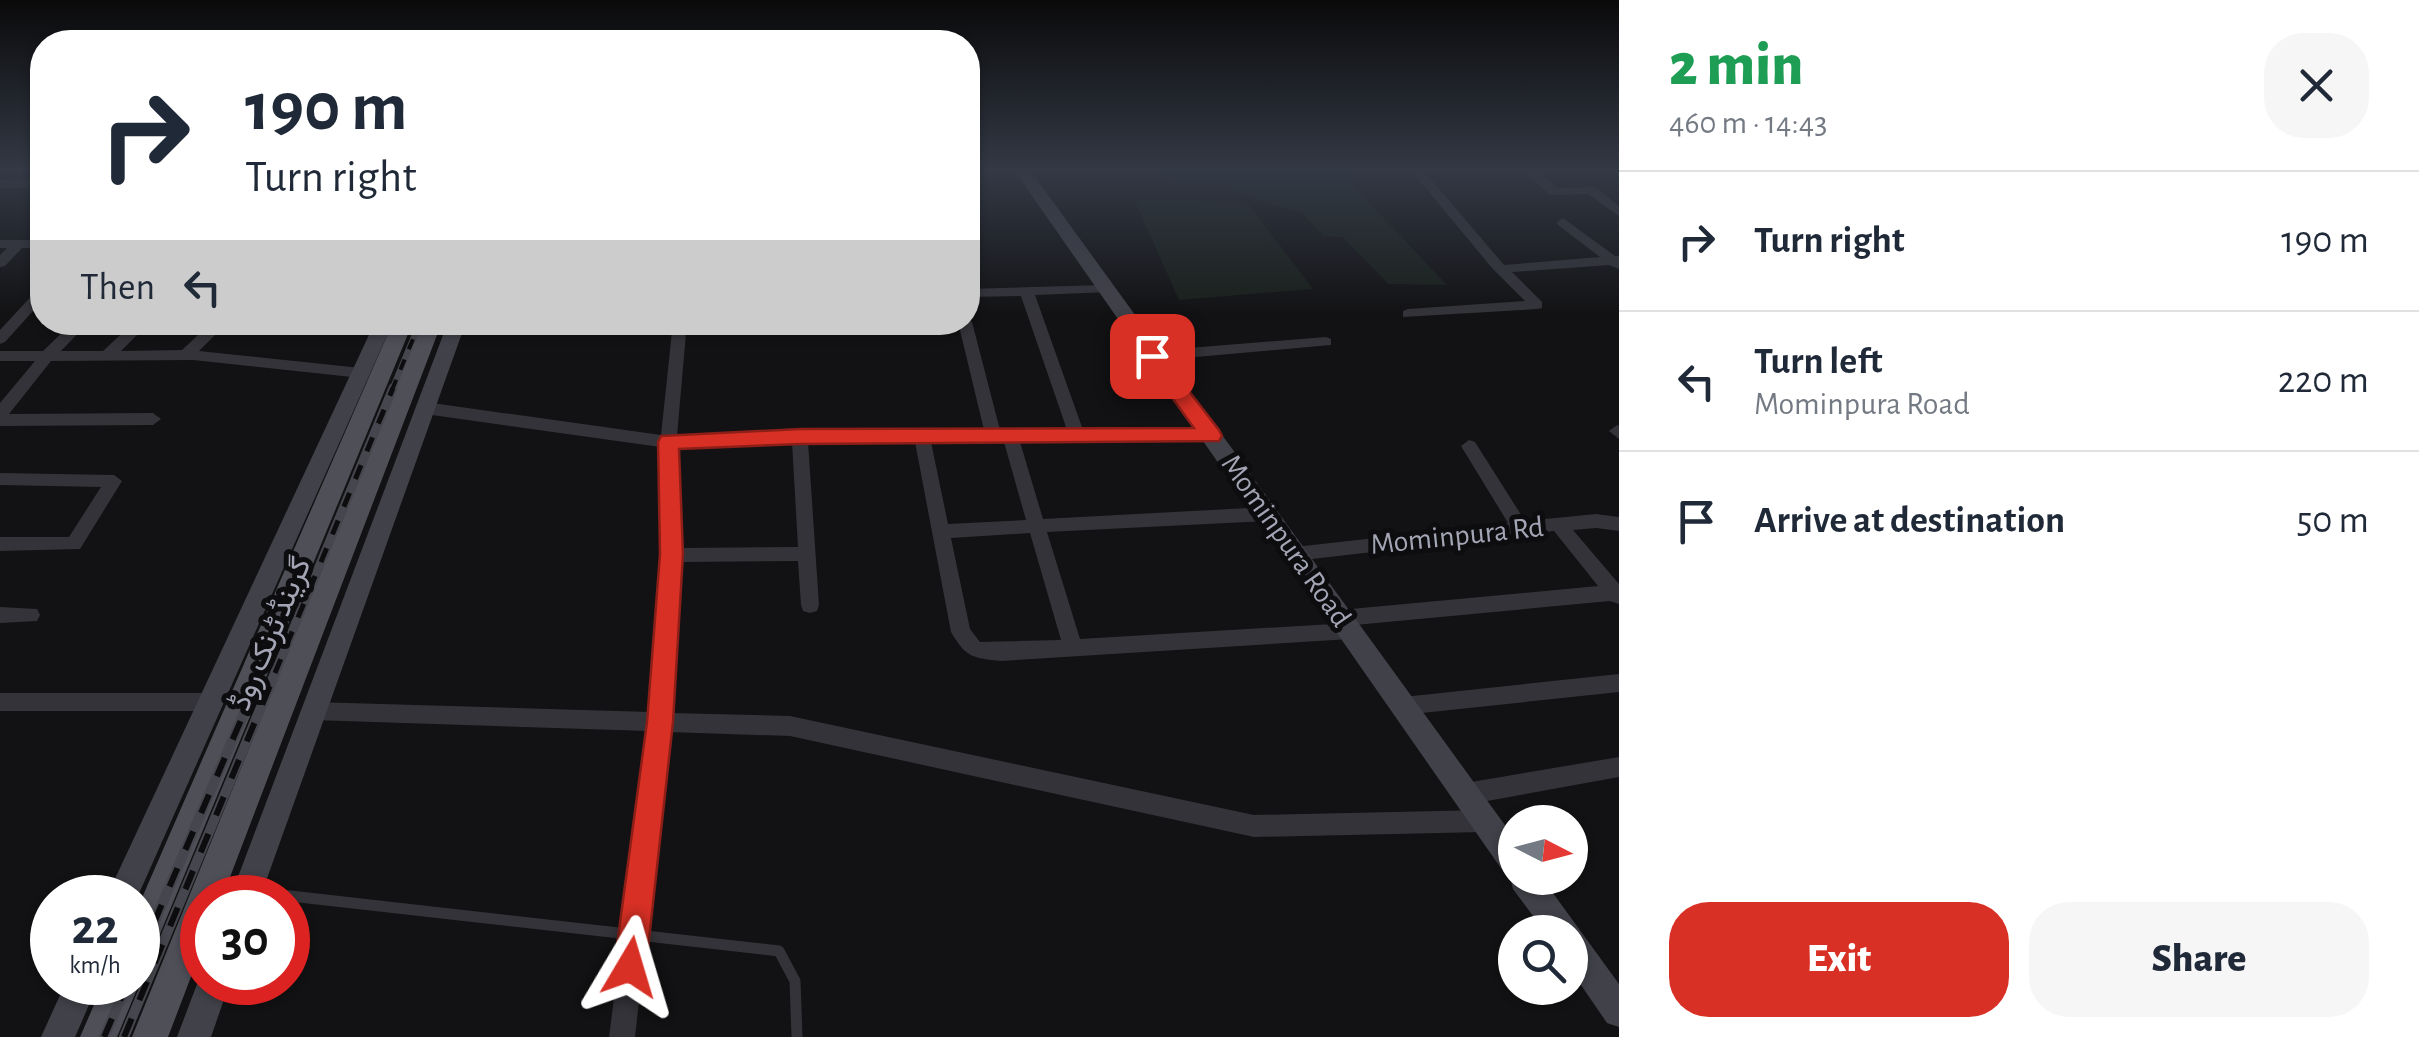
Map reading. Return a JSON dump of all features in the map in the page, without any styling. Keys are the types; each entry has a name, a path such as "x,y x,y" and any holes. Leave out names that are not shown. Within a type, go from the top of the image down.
{"main road":[{"name":"گرینڈ ٹرنک روڈ","path":"160,891 321,489 398,335"},
{"name":"گرینڈ ٹرنک روڈ","path":"214,875 427,335"},
{"path":"150,1037 180,960"},
{"path":"98,1037 112,1005"}],"street":[{"name":"Mominpura Road","path":"1055,218 1498,840"},
{"path":"1408,314 1536,305 1458,218"},
{"path":"1564,222 1617,262"},
{"path":"0,244 30,243"},
{"path":"0,263 18,244"},
{"path":"1501,269 1617,262"},
{"path":"980,293 1104,289"},
{"path":"1027,293 1077,436"},
{"path":"0,338 30,306"},
{"path":"0,317 20,317"},
{"path":"0,417 47,356 69,335"},
{"path":"108,355 130,335"},
{"path":"186,355 207,335"},
{"path":"131,875 209,702 321,489 378,335"},
{"path":"253,875 452,335"},
{"path":"622,1037 660,722 672,554 668,442 679,335"},
{"path":"969,335 1001,436 1037,525 1072,645"},
{"path":"1152,356 1326,342"},
{"path":"0,356 186,355 361,373"},
{"path":"426,408 668,442 800,436 1211,436"},
{"path":"0,417 154,420"},
{"path":"800,436 810,605"},
{"path":"922,436 961,632 967,644 988,652 1345,624 1617,594"},
{"path":"1469,446 1521,529"},
{"path":"0,480 114,481 74,544 0,544"},
{"path":"942,530 1268,514"},
{"path":"1558,524 1617,594"},
{"name":"Mominpura Rd","path":"1295,554 1558,524 1619,524"},
{"path":"672,554 807,554"},
{"path":"0,615 30,615"},
{"path":"1403,706 1619,683"},
{"path":"0,702 209,702"},
{"path":"313,711 790,726 1254,826 1484,820"},
{"path":"1466,794 1619,767"},
{"path":"1588,967 1619,1011"},
{"path":"58,1037 73,1005"},
{"path":"194,1037 206,1005"}],"lane":[{"path":"310,900 634,932 779,951 792,965 799,989 797,1037"}],"shaded area":[{"path":"1143,218 1259,218 1313,289 1179,300"},
{"path":"1307,218 1384,218 1447,285 1388,284 1343,237 1324,236"}],"railway":[{"path":"392,390 415,335"},
{"path":"275,673 393,388"},
{"path":"261,673 264,666"},
{"path":"160,909 262,671"},
{"path":"124,1037 276,671"},
{"path":"104,1037 118,1005"}],"route":[{"path":"630,967 660,722 672,554 668,442 800,436 1211,436 1152,356"}]}
